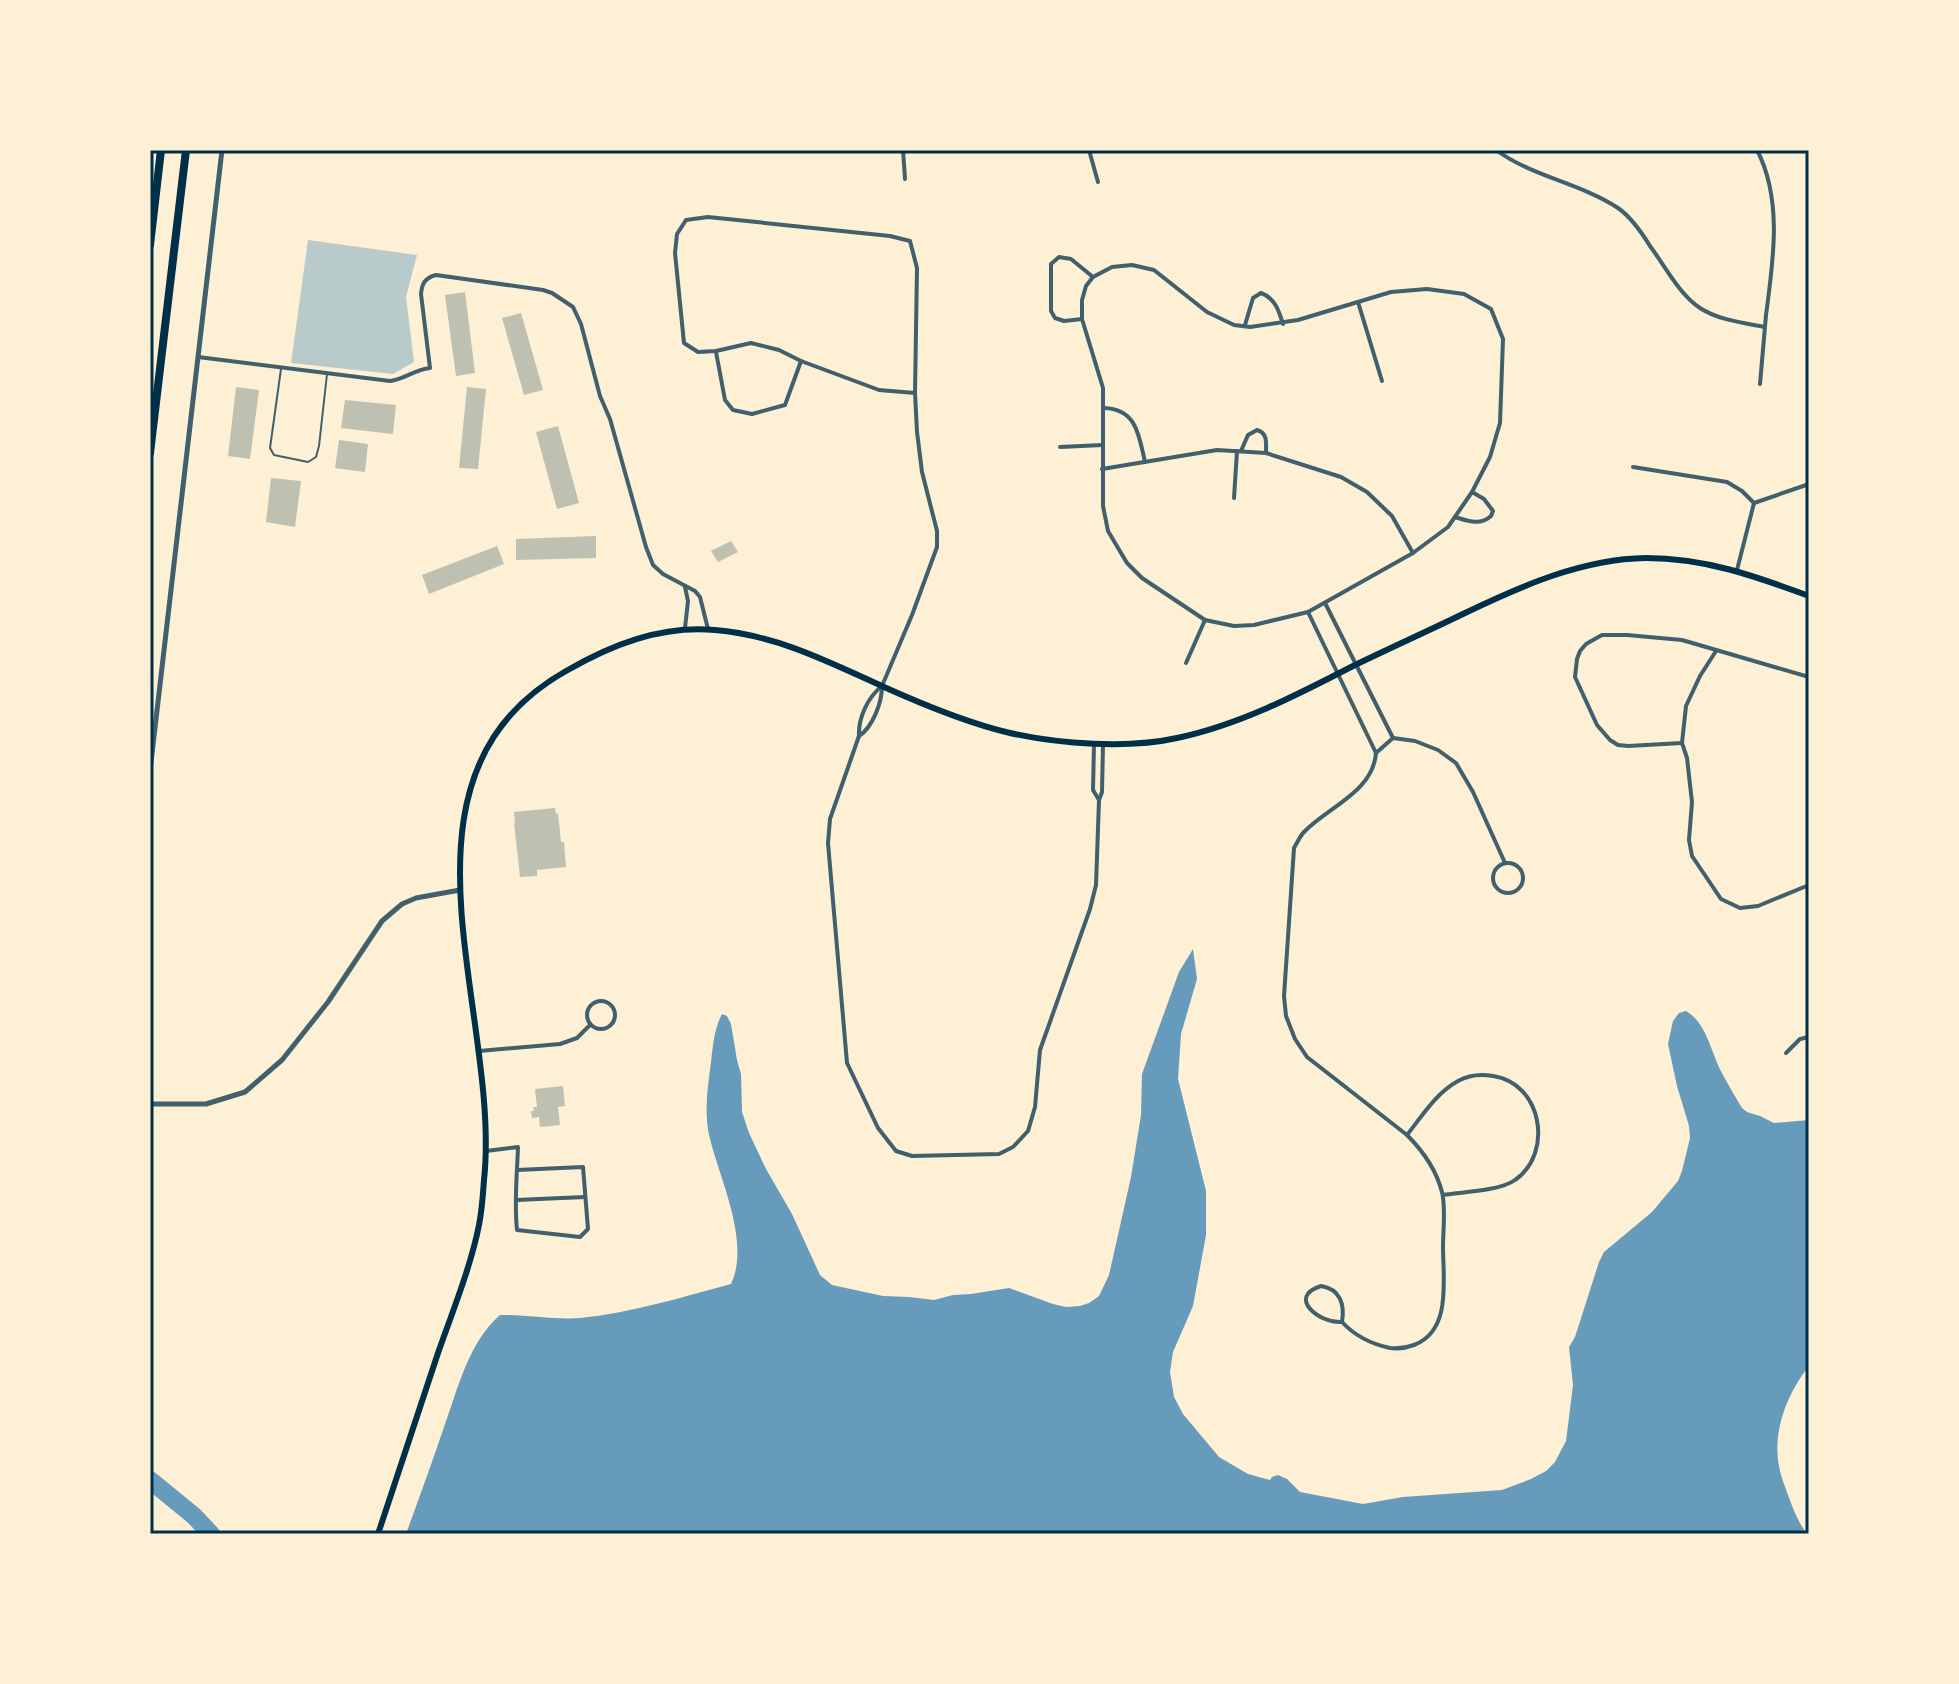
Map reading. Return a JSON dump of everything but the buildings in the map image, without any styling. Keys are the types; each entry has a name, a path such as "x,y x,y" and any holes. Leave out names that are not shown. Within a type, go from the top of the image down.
{"highway":[{"path":"150,245 161,150"},
{"path":"150,453 186,150"}],"main road":[{"path":"378,1534 479,1226 486,1151 479,1051 460,890 461,830 467,796 484,752 510,716 554,678 613,646 685,628 708,629 758,636 785,644 924,704 1010,733 1094,743 1145,744 1213,729 1259,712 1522,586 1599,564 1643,558 1690,561 1737,570 1809,596"}],"street":[{"path":"150,771 222,150"},
{"path":"903,150 905,179"},
{"path":"1089,150 1098,182"},
{"path":"1496,150 1514,163 1592,194 1621,210 1680,288 1701,309 1765,327"},
{"path":"1757,150 1763,162 1773,205 1773,257 1760,384"},
{"path":"859,736 866,732 882,697 882,686 937,547 937,531 922,472 917,432 917,268 910,241 890,236 708,217 686,220 677,234 675,253 684,343 698,352 751,343 779,350 879,390 915,393"},
{"path":"1082,319 1064,321 1055,318 1051,311 1051,264 1059,257 1071,259 1093,277"},
{"path":"1132,265 1154,270 1207,312 1234,325 1244,326 1283,324 1391,292 1427,289 1464,294 1491,309 1503,339 1500,423 1490,457 1472,492 1448,527 1413,553 1308,612 1254,625 1234,626 1205,620 1142,578 1121,555 1108,531 1103,506 1103,388 1082,319 1082,300 1086,286 1093,277 1112,267 1132,265"},
{"path":"198,357 399,380 415,370 430,368 421,294 422,284 429,277 436,275 506,284 552,293 573,307 581,324 600,396 610,419 653,565 695,591 700,597 708,629"},
{"path":"1244,326 1253,298 1261,293 1267,295 1278,308 1283,324"},
{"path":"1358,302 1382,381"},
{"path":"716,351 725,400 733,410 752,414 785,405 801,361"},
{"path":"1104,408 1125,412 1130,417 1140,438 1145,462"},
{"path":"1234,498 1239,451 1248,435 1257,430 1262,432 1266,453"},
{"path":"1060,447 1103,445"},
{"path":"1102,469 1217,450 1266,453 1341,477 1367,492 1392,516 1413,553"},
{"path":"1633,467 1727,482 1754,503"},
{"path":"1754,503 1809,484"},
{"path":"1455,517 1480,522 1491,516 1493,511 1484,499 1472,492"},
{"path":"1737,570 1754,503"},
{"path":"685,587 688,601 685,628"},
{"path":"1325,603 1393,738"},
{"path":"1308,612 1376,753 1366,781 1303,833 1294,848 1284,996 1286,1016 1295,1039 1307,1057 1420,1148 1434,1170 1443,1195 1443,1299 1440,1318 1431,1335 1415,1345 1393,1348 1371,1343 1342,1322"},
{"path":"1186,663 1205,620"},
{"path":"1682,743 1628,746 1610,740 1597,725 1575,677 1577,659 1586,644 1602,635 1682,640 1809,677"},
{"path":"1716,651 1686,706 1682,743 1687,758 1692,802 1689,840 1692,856 1721,899 1740,908 1758,906 1809,885"},
{"path":"882,686 872,694 859,728 859,736 830,819 828,843 847,1063 878,1128 896,1151 912,1156 999,1154 1013,1147 1028,1131 1035,1107 1040,1050 1096,885 1103,743"},
{"path":"1376,753 1393,738 1427,745 1456,763 1473,792 1505,863"},
{"path":"1094,743 1093,790 1099,800"},
{"path":"1505,863 1518,867 1523,875 1523,884 1512,894 1498,890 1493,882 1497,868 1505,863"},
{"path":"150,1104 206,1104 245,1092 282,1060 328,1002 382,921 402,904 416,898 460,890"},
{"path":"597,1001 610,1004 615,1011 611,1025 598,1029 590,1025 586,1016 589,1007 597,1001"},
{"path":"479,1051 560,1044 577,1038 590,1025"},
{"path":"1786,1053 1800,1039 1809,1037"},
{"path":"1407,1135 1443,1090 1461,1079 1481,1074 1502,1077 1520,1087 1529,1099 1539,1122 1538,1147 1530,1165 1514,1181 1488,1189 1443,1195"},
{"path":"486,1151 518,1147 517,1170 516,1200 517,1230 580,1237 588,1229 583,1167 517,1170"},
{"path":"516,1200 585,1197"},
{"path":"1330,1287 1337,1292 1344,1311 1342,1322 1325,1320 1308,1308 1307,1294 1312,1288 1330,1287"}],"lane":[{"path":"281,368 270,448 274,455 308,462 316,457 319,446 327,374"}],"shaded area":[{"path":"308,240 417,255 406,297 414,362 393,374 291,363"}],"water":[{"path":"1193,949 1197,979 1181,1034 1178,1079 1206,1191 1206,1235 1193,1306 1173,1352 1170,1372 1174,1397 1183,1414 1219,1457 1248,1474 1270,1480 1278,1475 1300,1492 1363,1504 1403,1497 1502,1490 1546,1471 1555,1462 1566,1441 1573,1385 1569,1347 1599,1262 1604,1252 1652,1212 1678,1181 1682,1171 1690,1138 1689,1126 1668,1044 1673,1021 1679,1013 1686,1011 1704,1031 1722,1073 1742,1108 1774,1123 1809,1120 1809,1366 1787,1402 1778,1443 1780,1471 1796,1515 1807,1534 406,1534 465,1367 480,1339 500,1315 599,1316 731,1284 736,1267 735,1229 709,1135 707,1117 713,1044 722,1014 731,1024 741,1074 742,1112 749,1133 820,1275 832,1285 883,1296 934,1300 1009,1288 1053,1304 1080,1306 1099,1296 1109,1275 1131,1177 1141,1115 1142,1074 1179,972"}],"waterway":[{"path":"150,1480 211,1534"}]}
